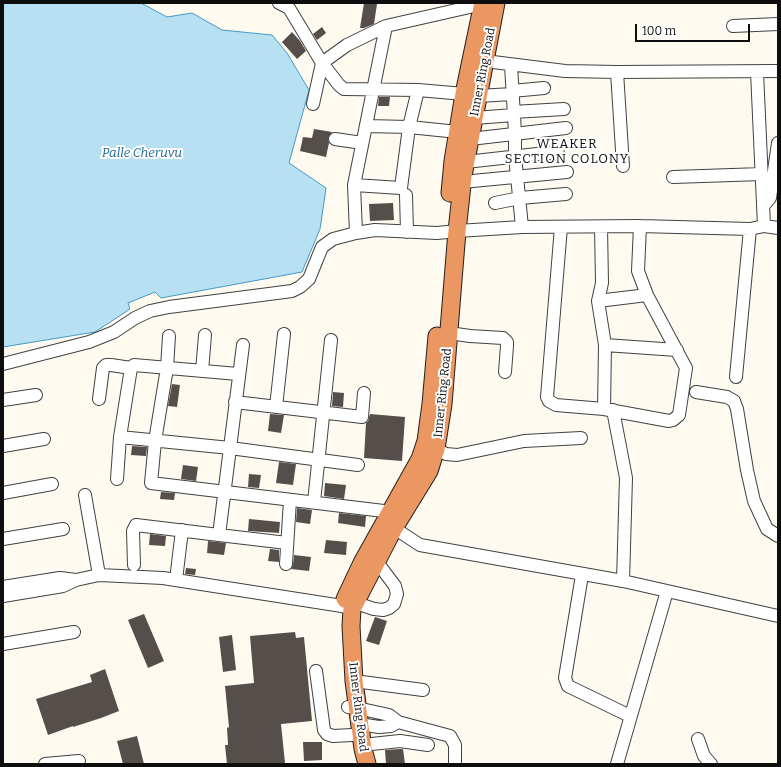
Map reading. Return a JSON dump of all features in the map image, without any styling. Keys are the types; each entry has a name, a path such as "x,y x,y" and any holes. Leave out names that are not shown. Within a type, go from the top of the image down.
{"highway":[{"name":"Inner Ring Road","path":"357,764 350,606 377,562 394,528 429,470 436,449 444,404 449,333 453,161 464,135 474,118 471,95 485,61 487,3"},
{"name":"Inner Ring Road","path":"367,764 355,724 344,676 350,606 362,563 392,512 420,459 426,441 451,232 466,162 464,135 487,3"}],"street":[{"path":"279,3 289,8 322,63 339,85 344,89 418,90 471,95 544,88"},
{"path":"313,104 322,63 346,45 386,26 487,3"},
{"path":"733,26 778,24"},
{"path":"356,233 354,185 386,26"},
{"path":"485,61 564,71 778,71"},
{"path":"511,65 516,156 522,226"},
{"path":"617,72 623,166"},
{"path":"757,72 764,226"},
{"path":"354,185 400,188 409,127 418,90"},
{"path":"474,118 564,109"},
{"path":"366,126 409,127 464,135 515,133 566,128"},
{"path":"335,139 362,143"},
{"path":"763,206 770,198 778,143"},
{"path":"466,162 558,153"},
{"path":"462,182 567,172"},
{"path":"673,177 762,174"},
{"path":"495,203 520,198 566,194"},
{"path":"406,195 407,232"},
{"path":"3,364 89,342 114,332 135,318 150,311 169,307 292,291 309,279 322,247 333,239 356,233 375,230 451,232 522,226 750,228 764,226 778,228"},
{"path":"601,226 602,283 598,301 605,345 609,410 626,478 623,581"},
{"path":"561,227 547,397 549,401 556,405 609,410 669,421 679,415 686,368 647,295 638,271 640,226"},
{"path":"736,377 750,228"},
{"path":"598,301 647,295"},
{"path":"449,333 502,338 507,342 505,372"},
{"path":"276,407 284,334"},
{"path":"202,371 205,335"},
{"path":"169,336 167,368 155,441 151,483 392,512 394,528 420,545 582,575 623,581 778,616"},
{"path":"314,502 320,460 331,340"},
{"path":"219,535 238,374 243,345"},
{"path":"605,345 677,350"},
{"path":"99,399 103,368 106,365 131,368 134,365 238,374"},
{"path":"117,478 120,437 131,368"},
{"path":"696,392 728,397 734,401 737,409 754,501 767,529 778,536"},
{"path":"235,402 324,414 362,417 364,393"},
{"path":"3,400 36,395"},
{"path":"120,437 230,448 358,465"},
{"path":"436,449 446,454 457,455 524,441 581,438"},
{"path":"3,446 44,439"},
{"path":"3,493 52,484"},
{"path":"85,495 99,575"},
{"path":"286,564 290,500"},
{"path":"134,565 132,531 136,525 287,543"},
{"path":"3,538 63,529"},
{"path":"176,580 182,530"},
{"path":"3,596 63,586 76,580 99,575 163,578 383,610 394,604 397,594 395,586 377,562"},
{"path":"582,575 565,678 568,686 630,716"},
{"path":"3,587 60,578 76,580"},
{"path":"616,764 667,591"},
{"path":"3,644 74,632"},
{"path":"316,671 324,730 327,734 333,736 355,724 389,715 398,722 450,736 455,745 455,764"},
{"path":"354,681 423,690"},
{"path":"355,724 379,727 391,726 398,722"},
{"path":"355,724 400,741 428,745"},
{"path":"698,739 704,756 712,764"},
{"path":"45,764 79,761"}],"water":[{"name":"Palle Cheruvu","path":"3,3 141,3 167,17 192,13 222,30 272,35 287,53 309,90 289,163 326,188 320,229 302,272 161,298 155,292 128,303 130,309 95,332 3,347"}],"building":[{"path":"364,3 377,4 374,24 360,28"},
{"path":"322,27 326,33 317,40 313,34"},
{"path":"292,32 306,51 297,59 282,42"},
{"path":"379,97 390,97 389,106 378,106"},
{"path":"314,129 332,132 328,138 329,143 326,157 300,151 303,137 312,138"},
{"path":"393,203 394,220 370,221 369,204"},
{"path":"172,384 180,385 177,407 168,406"},
{"path":"333,392 344,393 343,407 332,406"},
{"path":"270,414 284,415 281,433 268,431"},
{"path":"370,414 405,417 402,461 364,458 366,423"},
{"path":"132,446 147,447 146,456 131,455"},
{"path":"279,462 296,464 293,485 276,483"},
{"path":"183,465 198,467 196,481 181,479"},
{"path":"249,474 261,475 259,488 248,487"},
{"path":"325,483 346,485 344,499 324,496"},
{"path":"161,492 175,493 174,500 160,499"},
{"path":"297,508 312,510 310,524 296,522"},
{"path":"339,513 366,516 365,527 338,523"},
{"path":"249,519 280,522 279,533 248,531"},
{"path":"150,534 166,536 165,546 149,545"},
{"path":"326,540 347,542 346,555 324,553"},
{"path":"208,541 226,543 224,555 207,553"},
{"path":"270,549 279,550 279,562 268,561"},
{"path":"294,555 311,557 309,571 291,569"},
{"path":"186,568 196,569 195,575 185,574"},
{"path":"144,614 164,661 148,668 128,620"},
{"path":"375,617 387,621 379,645 366,641"},
{"path":"295,632 296,638 304,637 312,721 281,724 285,763 227,764 225,745 228,745 227,728 229,727 225,686 254,683 250,636"},
{"path":"232,635 236,670 223,672 219,637"},
{"path":"105,669 119,711 48,735 36,699 92,682 90,675"},
{"path":"137,736 144,764 123,764 117,741"},
{"path":"303,742 322,742 322,760 304,761"},
{"path":"403,749 405,764 386,764 385,750"}],"district":[{"name":"WEAKER SECTION COLONY","path":"567,152"}]}
